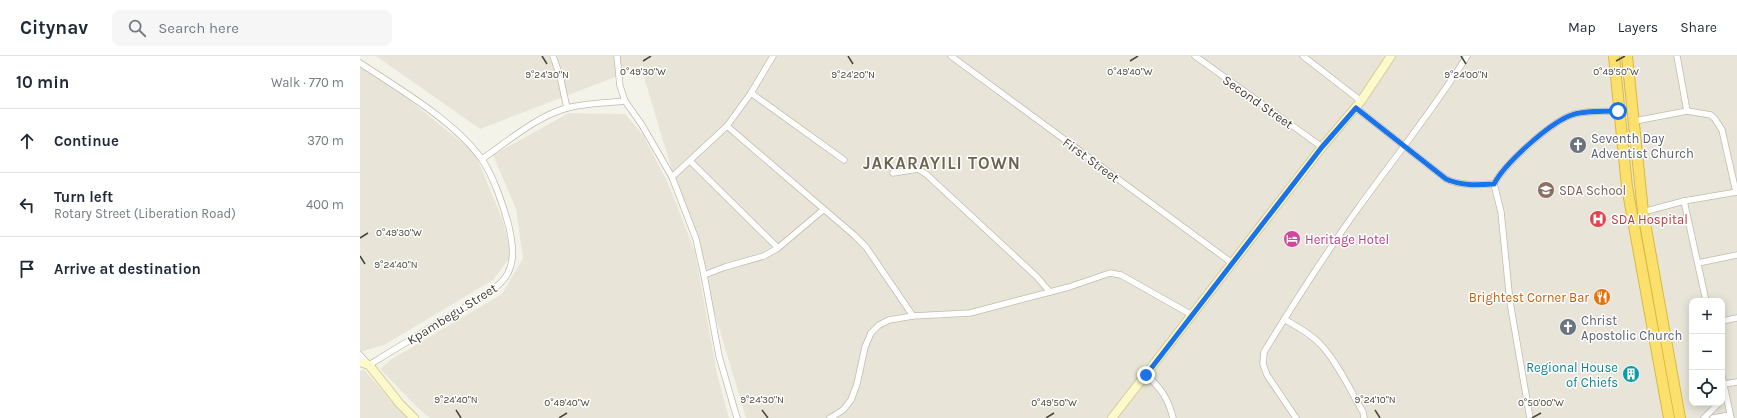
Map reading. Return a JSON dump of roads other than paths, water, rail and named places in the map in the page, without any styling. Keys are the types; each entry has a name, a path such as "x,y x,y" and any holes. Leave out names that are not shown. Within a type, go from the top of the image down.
{"highway":[{"path":"1614,56 1618,111 1627,187 1669,418"},
{"path":"1627,56 1635,121 1636,154 1643,212 1680,418"},
{"path":"1656,346 1668,350"}],"street":[{"path":"553,56 560,76 567,108"},
{"path":"617,56 620,86 625,101 642,125 672,177 696,239 719,356 737,418"},
{"path":"672,177 727,126 751,93 773,56"},
{"name":"First Street","path":"951,56 1232,264"},
{"name":"Second Street","path":"1195,56 1322,147"},
{"path":"1303,56 1361,101"},
{"path":"1112,418 1322,147 1356,108 1391,56"},
{"path":"1296,418 1267,375 1263,364 1264,352 1313,272 1403,146 1435,105 1467,56"},
{"path":"1677,56 1687,111"},
{"name":"Kpambegu Street","path":"360,63 439,117 470,145 482,159 499,195 507,219 513,261 510,270 499,285 369,366"},
{"path":"751,93 844,160"},
{"path":"482,159 540,119 567,108 625,101"},
{"path":"1356,108 1446,179 1455,183 1478,185 1494,184"},
{"path":"1530,418 1510,302 1501,212 1494,184 1499,175 1532,142 1559,122 1570,116 1584,113 1618,111"},
{"path":"1635,121 1687,111 1711,115 1720,126 1736,192 1684,201 1643,212"},
{"path":"727,126 866,247 913,316"},
{"path":"690,161 778,248"},
{"path":"893,173 918,169 926,174 1036,276 1050,292"},
{"path":"1684,201 1705,298"},
{"path":"704,275 725,267 764,256 778,248 823,210"},
{"path":"1698,263 1737,254"},
{"path":"830,418 843,410 851,400 857,384 865,347 871,333 879,325 889,320 913,316 970,313 1050,292 1110,273 1117,273 1192,315"},
{"path":"1725,320 1737,318"},
{"path":"1284,319 1309,334 1322,346 1339,371 1363,412 1364,418"},
{"path":"360,355 400,404 414,418"},
{"path":"360,362 369,366"},
{"path":"1146,375 1160,388 1166,398 1173,418"},
{"path":"1725,384 1737,382"},
{"path":"1713,418 1730,417 1725,401"},
{"path":"1704,418 1716,406"}],"place":[{"name":"Seventh Day Adventist Church","path":"1578,145"},
{"name":"SDA School","path":"1546,190"},
{"name":"SDA Hospital","path":"1598,219"},
{"name":"Heritage Hotel","path":"1292,239"},
{"name":"Brightest Corner Bar","path":"1602,297"},
{"name":"Christ Apostolic Church","path":"1568,327"},
{"name":"Regional House of Chiefs","path":"1631,374"}],"district":[{"name":"JAKARAYILI TOWN","path":"942,163"}]}
